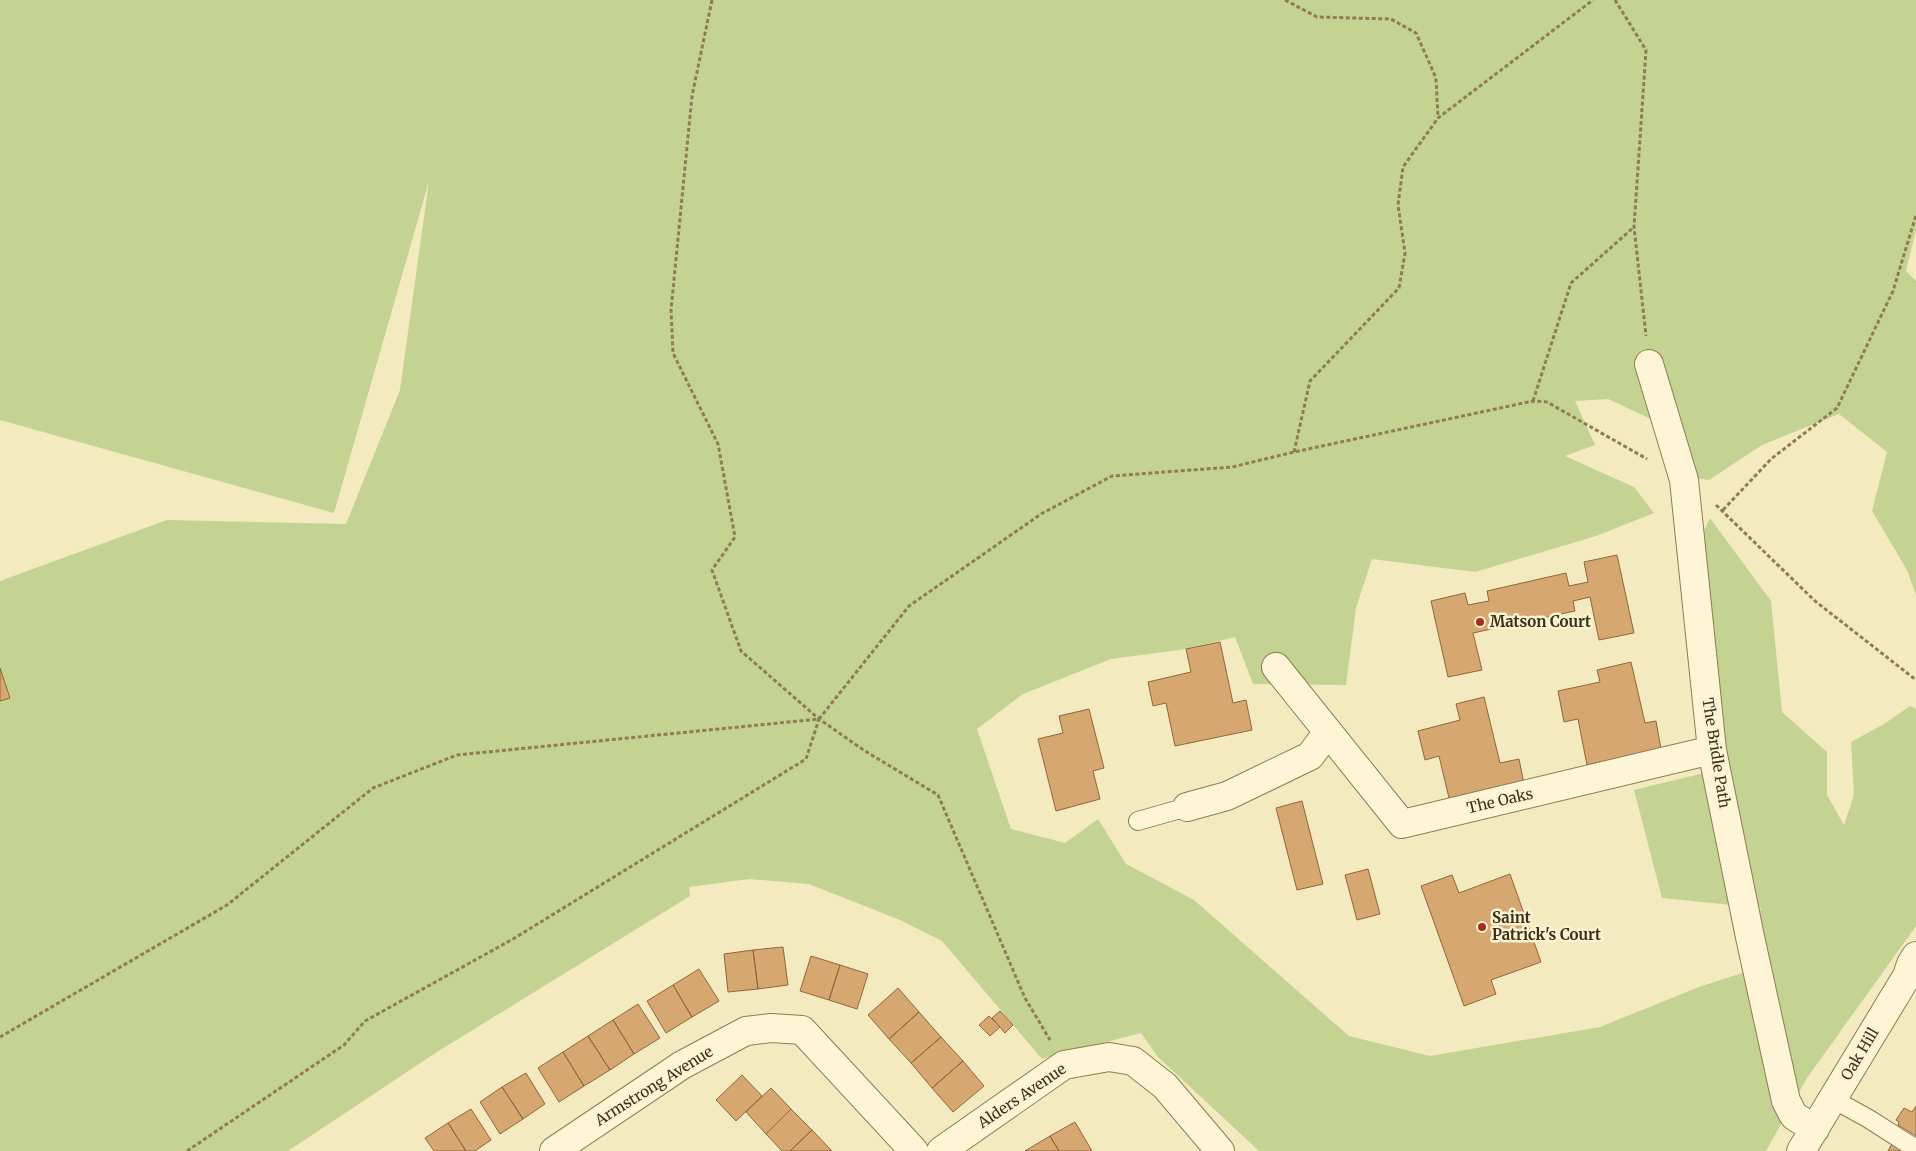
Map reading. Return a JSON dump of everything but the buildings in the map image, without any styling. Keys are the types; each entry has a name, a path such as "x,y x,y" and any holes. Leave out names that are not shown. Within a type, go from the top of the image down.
{"street":[{"name":"The Bridle Path","path":"1649,364 1684,480 1712,750 1750,936 1786,1101 1808,1140"},
{"name":"The Oaks","path":"1276,667 1402,824 1712,750"},
{"path":"1188,807 1227,796 1310,756 1328,732"},
{"name":"Oak Hill","path":"1808,1140 1908,976 1911,964 1916,956"},
{"name":"Armstrong Avenue","path":"554,1151 682,1065 746,1031 771,1028 802,1030 914,1151"},
{"name":"Alders Avenue","path":"941,1151 1064,1064 1109,1057 1133,1061 1165,1086 1220,1151"}],"lane":[{"path":"1138,821 1188,807"},
{"path":"1834,1099 1916,1149"}],"path":[{"path":"712,0 692,96 671,310 673,353 718,444 735,537 712,570 741,651 819,720 938,795 1025,998 1064,1064"},
{"path":"1284,0 1317,17 1391,19 1416,33 1436,78 1438,118"},
{"path":"1294,452 1310,381 1399,288 1405,253 1398,205 1403,167 1438,118 1594,0"},
{"path":"1615,0 1646,50 1634,227 1649,364"},
{"path":"1723,510 1771,459 1837,408 1893,291 1916,215"},
{"path":"1533,401 1571,283 1634,227"},
{"path":"187,1151 344,1045 365,1021 513,939 806,759 819,720 909,606 1041,514 1112,476 1232,467 1533,401 1547,402 1684,480 1723,510 1815,601 1916,680"},
{"path":"0,1037 228,905 374,788 457,755 819,720"}],"green space":[{"path":"0,0 1916,0 1916,230 1906,271 1916,281 1916,595 1907,570 1872,511 1887,452 1839,414 1762,445 1709,480 1690,477 1653,420 1608,399 1575,401 1595,445 1565,456 1634,487 1654,513 1596,536 1475,572 1372,559 1356,608 1346,685 1253,684 1235,637 1186,649 1111,659 1023,694 977,729 1011,829 1065,843 1098,819 1126,864 1194,900 1349,1036 1430,1056 1600,1027 1699,987 1745,972 1761,908 1662,898 1634,790 1708,772 1686,568 1710,518 1771,601 1782,712 1827,752 1827,795 1844,825 1854,795 1851,742 1884,724 1910,706 1916,709 1916,926 1807,1078 1766,1151 1259,1151 1158,1057 1141,1033 1042,1059 942,941 900,920 809,884 749,879 689,887 690,896 437,1052 288,1151 0,1151 0,581 167,520 346,524 400,390 429,181 334,513 0,420"}],"place":[{"name":"Matson Court","path":"1480,622"},
{"name":"Saint Patrick's Court","path":"1482,927"}]}
